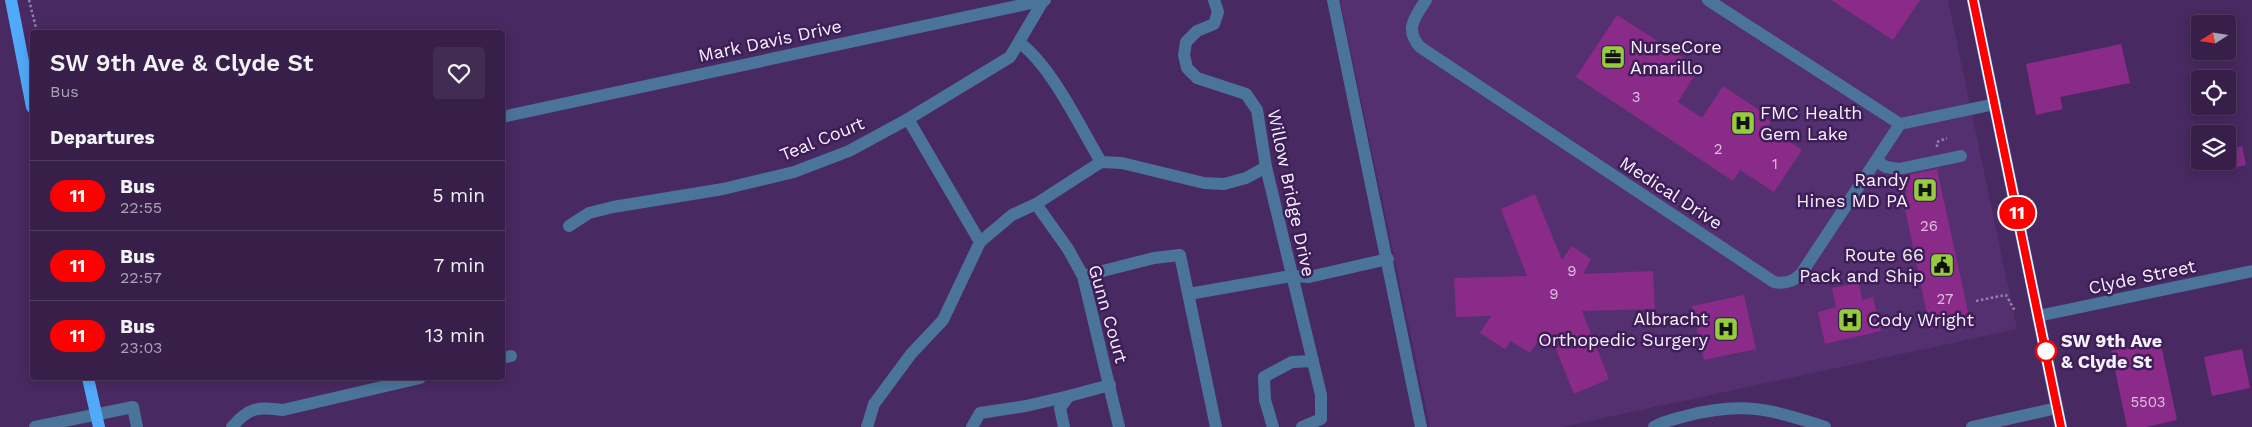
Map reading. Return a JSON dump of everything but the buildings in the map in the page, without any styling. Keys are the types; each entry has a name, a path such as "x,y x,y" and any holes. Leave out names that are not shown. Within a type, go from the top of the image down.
{"main road":[{"path":"11,0 30,97"},
{"path":"1973,0 2061,427"},
{"path":"88,380 99,427"}],"street":[{"name":"Teal Court","path":"569,226 589,213 613,207 723,189 794,172 849,151 908,119 1010,57 1020,44 1044,0"},
{"name":"Mark Davis Drive","path":"505,116 1044,0"},
{"name":"Willow Bridge Drive","path":"1214,0 1218,12 1214,24 1197,32 1186,42 1184,55 1187,68 1196,78 1246,94 1257,110 1266,167 1321,395 1321,419 1302,427"},
{"path":"1333,0 1388,259 1421,427"},
{"name":"Medical Drive","path":"1426,0 1411,26 1411,33 1420,47 1774,282 1782,284 1790,282 1801,274 1900,124"},
{"path":"1708,0 1725,4 1900,124 1995,104"},
{"path":"1020,44 1032,52 1051,79 1101,162"},
{"path":"908,119 980,242"},
{"path":"1876,161 1886,167 1899,169 1961,156"},
{"path":"867,427 874,404 911,354 943,320 980,242 1012,215 1036,204 1101,162 1122,163 1204,183 1224,184 1246,178 1266,167"},
{"name":"Gunn Court","path":"1036,204 1068,248 1083,276 1119,427"},
{"path":"1083,276 1154,258 1180,255 1216,427"},
{"path":"1189,294 1291,276 1309,278 1388,259"},
{"name":"Clyde Street","path":"2038,316 2252,271"},
{"path":"1273,427 1265,400 1264,377 1292,362 1314,361"},
{"path":"232,427 245,412 266,407 283,410 411,380"},
{"name":"Gunn Court","path":"972,427 980,413 1026,406 1110,386"},
{"path":"1064,427 1060,408 1069,396"},
{"path":"35,427 133,407 137,427"},
{"path":"1654,427 1661,423 1700,412 1740,407 1781,412 1825,427"},
{"path":"1972,427 2057,408"}],"path":[{"path":"29,0 36,30"},
{"path":"1937,142 1947,138"},
{"path":"1976,301 2006,295 2015,311"}],"shaded area":[{"path":"1340,0 1948,0 2017,329 1562,427 1430,427"}],"bus line":[{"name":"11","path":"1973,0 2061,427"}],"place":[{"name":"NurseCore Amarillo","path":"1613,57"},
{"name":"FMC Health Gem Lake","path":"1743,123"},
{"name":"Randy Hines MD PA","path":"1925,190"},
{"name":"Route 66 Pack and Ship","path":"1942,265"},
{"name":"Cody Wright","path":"1850,320"},
{"name":"Albracht Orthopedic Surgery","path":"1726,329"},
{"name":"SW 9th Ave & Clyde St","path":"2046,351"}]}
